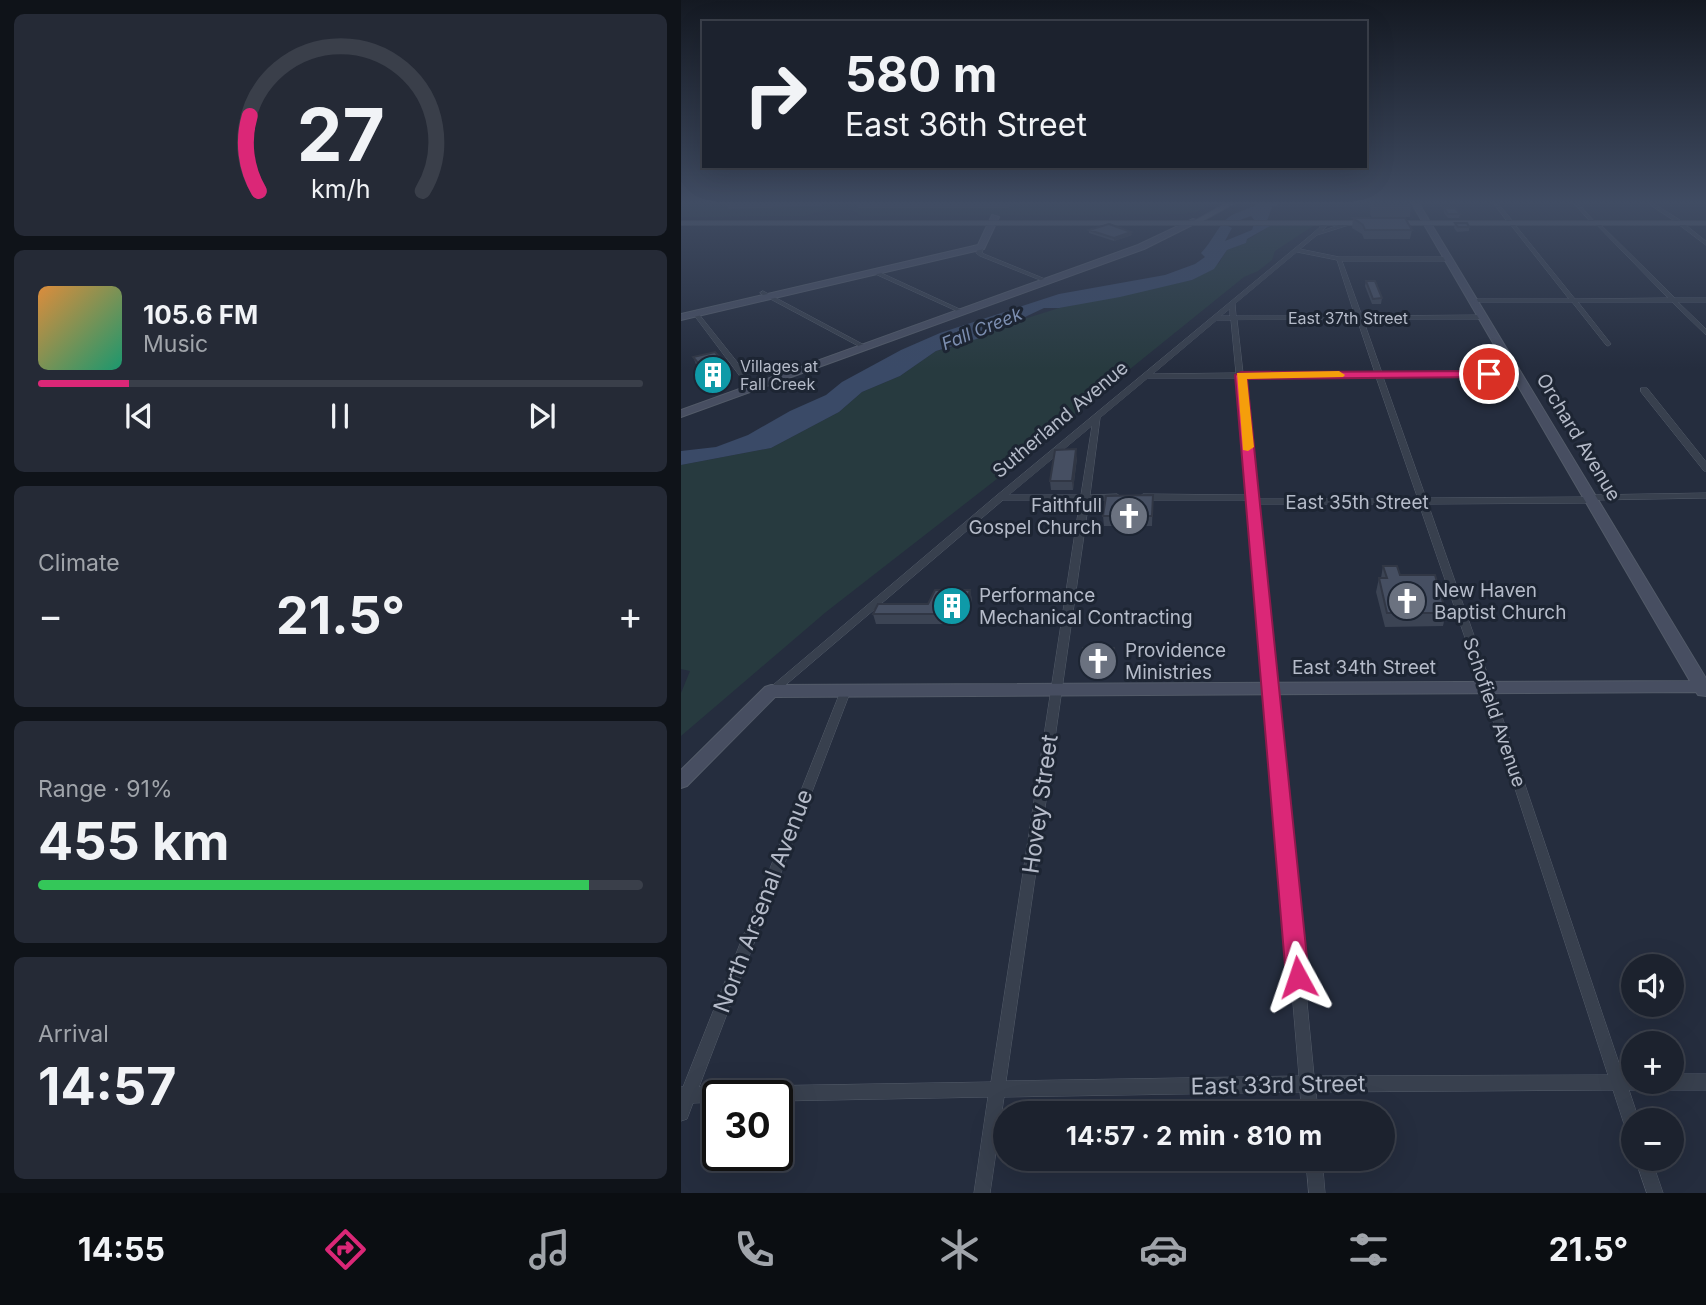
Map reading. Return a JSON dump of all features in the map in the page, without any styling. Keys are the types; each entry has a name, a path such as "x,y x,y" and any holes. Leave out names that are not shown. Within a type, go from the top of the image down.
{"street":[{"path":"681,317 766,295 936,258"},
{"path":"989,258 1047,281"},
{"path":"681,415 1109,258"},
{"name":"Sutherland Avenue","path":"681,781 771,691 1287,258"},
{"path":"1333,258 1449,258"},
{"name":"Orchard Avenue","path":"1449,258 1705,689"},
{"path":"1539,258 1608,344"},
{"path":"1631,258 1706,334"},
{"name":"Schofield Avenue","path":"1339,259 1487,687 1627,1108"},
{"path":"875,272 963,312"},
{"path":"766,295 866,348"},
{"path":"1474,301 1706,300"},
{"path":"1232,303 1272,688 1309,1101"},
{"path":"696,314 754,389"},
{"name":"East 37th Street","path":"1214,318 1483,317"},
{"path":"1144,376 1517,374"},
{"path":"1644,390 1706,469"},
{"name":"Hovey Street","path":"982,1193 1097,416"},
{"name":"East 35th Street","path":"999,498 1244,497 1253,500 1423,502 1706,495"},
{"name":"East 34th Street","path":"771,691 1487,687 1705,689"},
{"name":"North Arsenal Avenue","path":"681,1112 684,1095 845,690"},
{"name":"East 33rd Street","path":"684,1095 1307,1084 1706,1082"},
{"path":"1315,1171 1317,1193"},
{"path":"1647,1171 1655,1193"}],"green space":[{"path":"1222,258 1273,258 1258,271 1244,277 1011,468 826,612 681,736 681,693 690,671 681,669 681,465 771,448 839,412 862,392 900,376 936,351 1059,308 1192,280 1219,263"}],"water":[{"name":"Fall Creek","path":"1204,258 1222,258 1214,269 1192,280 1120,297 1059,308 1044,308 980,338 936,351 900,376 862,392 839,412 771,448 681,465 681,451 716,447 748,435 790,411 826,395 842,382 901,350 940,333 1059,294 1165,275 1195,264"}],"building":[{"path":"1366,281 1375,281 1382,298 1373,299"},
{"path":"715,352 721,359 699,364 693,357"},
{"path":"1076,449 1072,481 1050,481 1055,450"},
{"path":"1153,495 1152,516 1103,516 1106,496"},
{"name":"New Haven Baptist Church","path":"1383,566 1397,566 1400,575 1435,575 1446,613 1387,613 1379,578 1387,578"},
{"path":"935,590 970,590 966,603 958,603 954,614 873,614 878,604 928,604"},
{"path":"1083,648 1114,648 1112,664 1081,664"}],"slow traffic":[{"path":"1248,447 1241,375 1339,375"}],"place":[{"name":"Villages at Fall Creek","path":"713,375"},
{"name":"Faithfull Gospel Church","path":"1129,516"},
{"name":"New Haven Baptist Church","path":"1407,601"},
{"name":"Performance Mechanical Contracting","path":"952,606"},
{"name":"Providence Ministries","path":"1098,661"}],"route":[{"path":"1298,977 1241,375 1489,374"}]}
